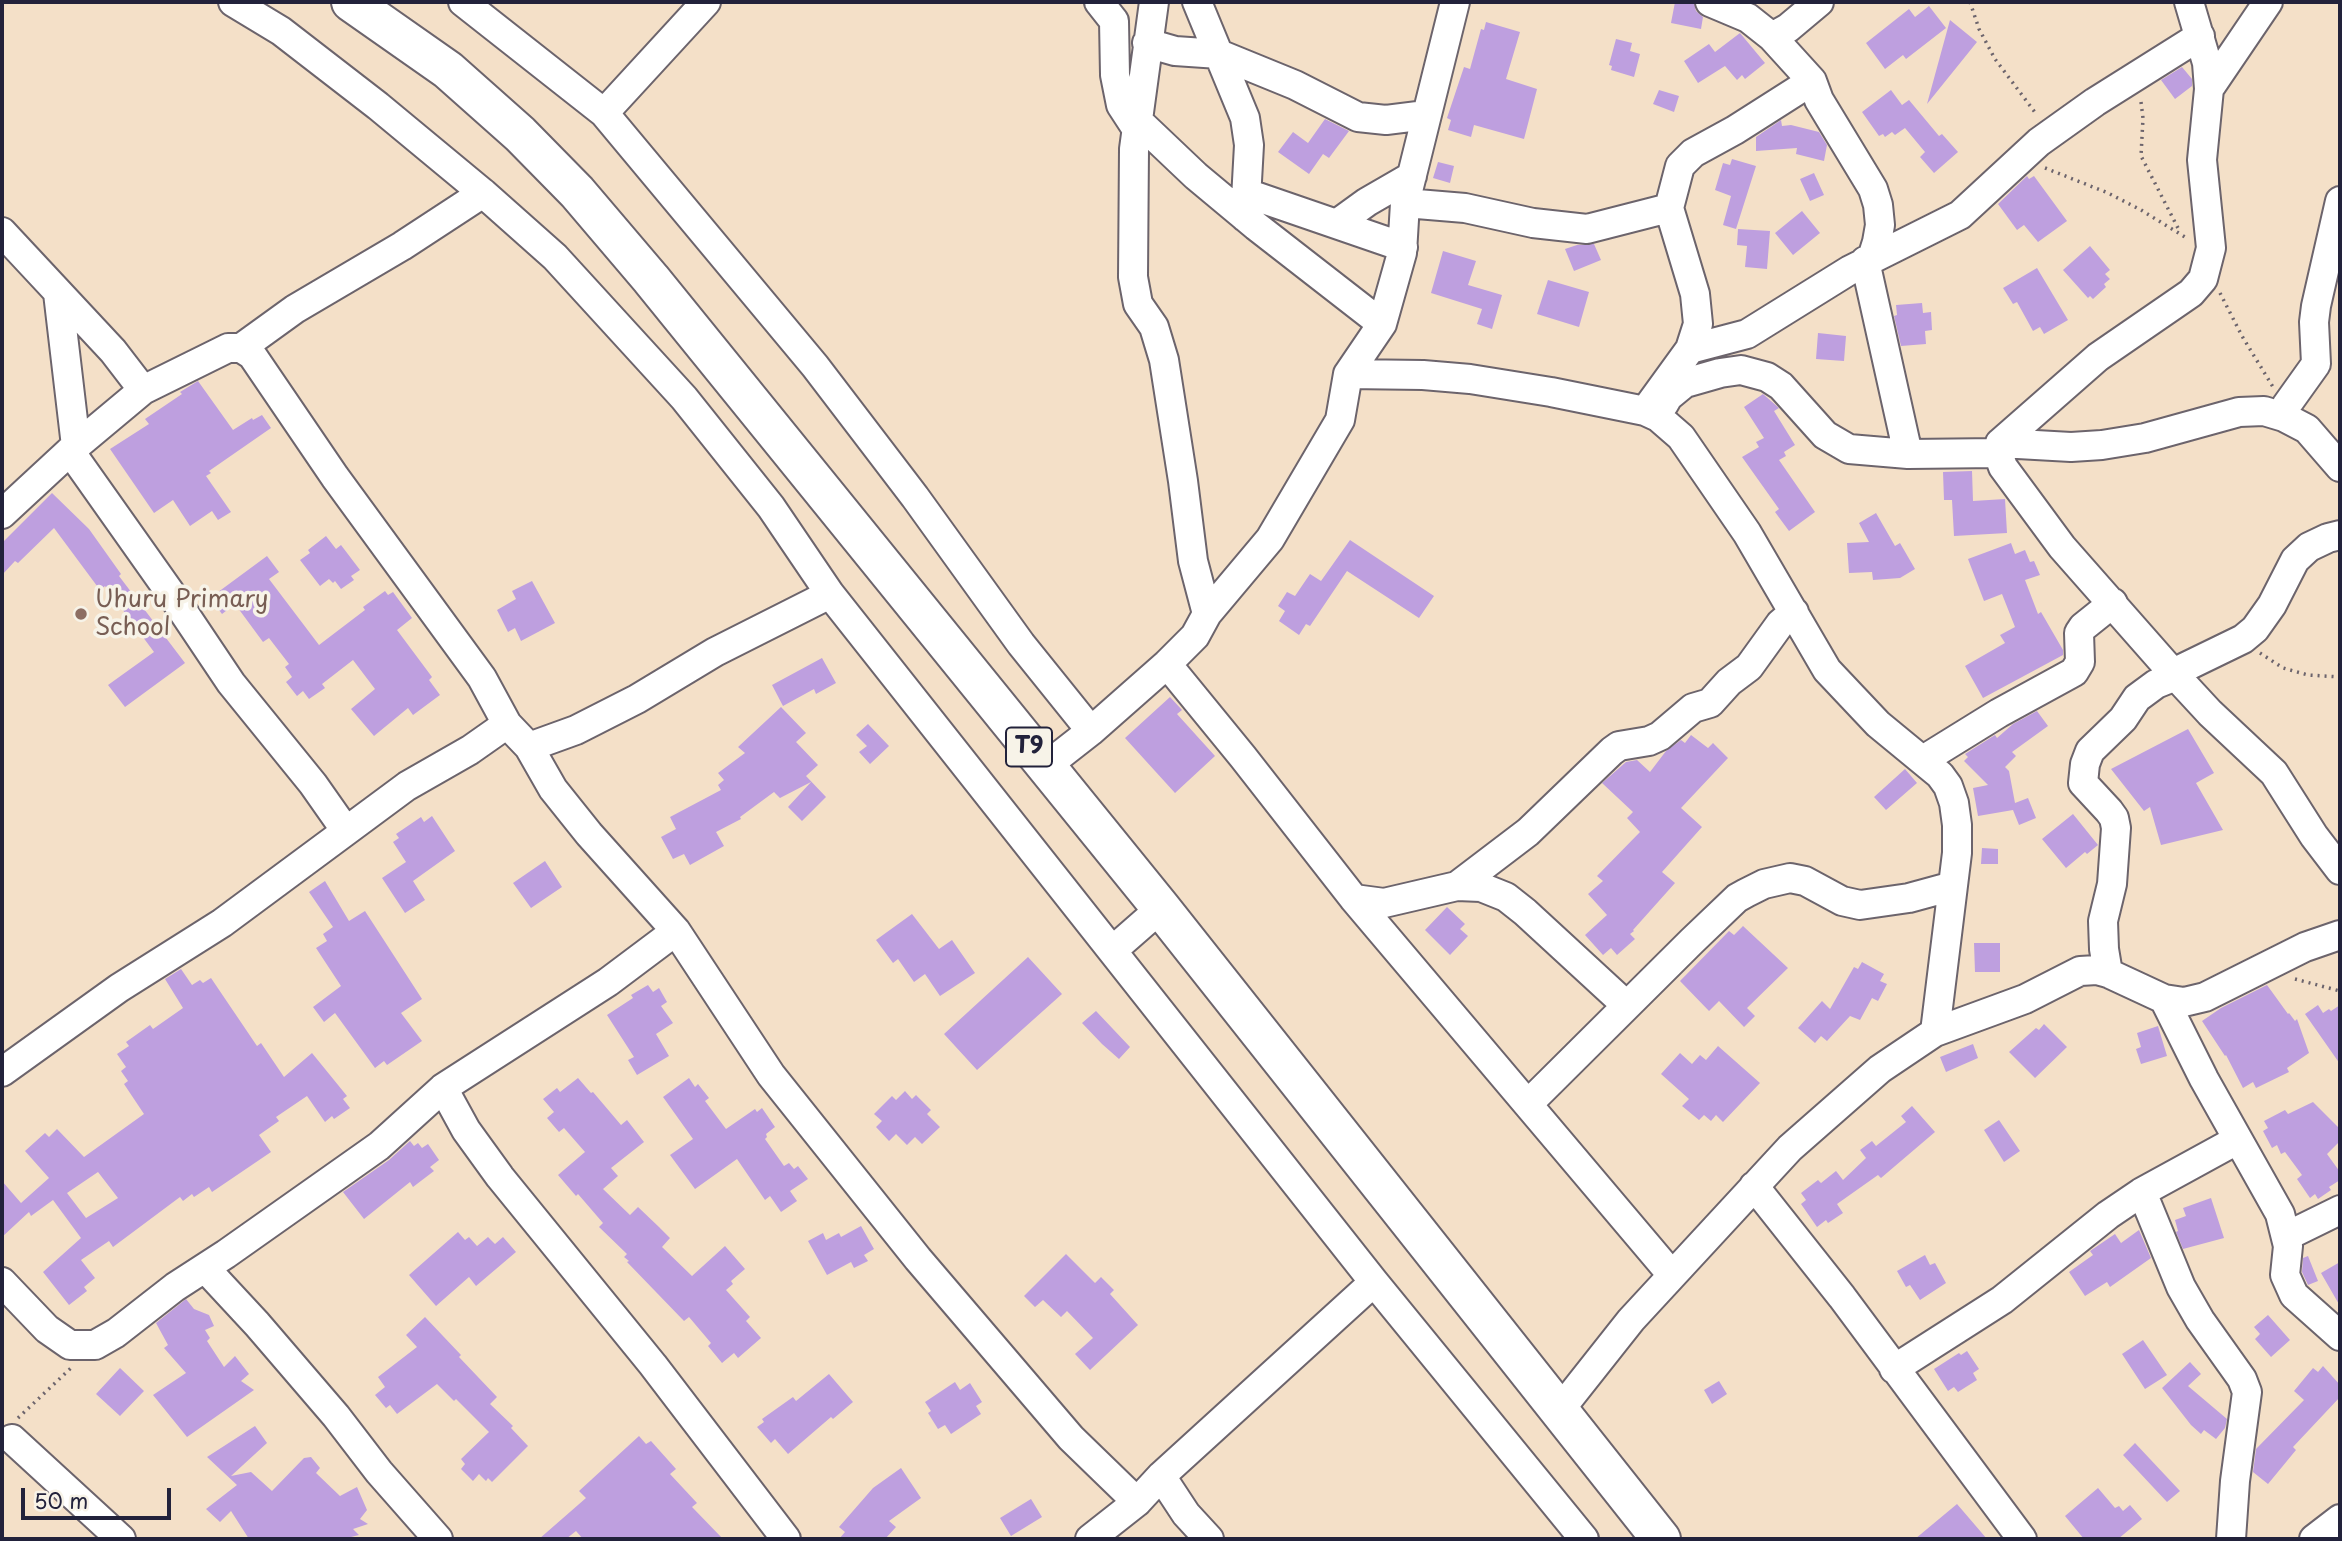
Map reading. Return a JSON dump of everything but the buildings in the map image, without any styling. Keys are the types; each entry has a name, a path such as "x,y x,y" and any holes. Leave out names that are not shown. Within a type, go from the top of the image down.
{"highway":[{"name":"T9","path":"351,2 447,70 520,134 577,192 651,279 1161,908 1661,1539"}],"street":[{"path":"233,2 292,39 483,193 555,257 684,398 771,507 830,594 1374,1282 1584,1539"},
{"path":"463,2 604,113 815,366 915,497 1021,644 1091,731"},
{"path":"604,113 706,2"},
{"path":"1099,2 1114,21 1115,75 1121,105 1136,124 1196,176 1245,205 1382,324"},
{"path":"1154,2 1134,149 1133,277 1138,304 1154,327 1164,360 1193,561 1207,614"},
{"path":"1197,2 1245,118 1249,145 1245,205"},
{"path":"1710,2 1748,18 1772,37 1812,81 1819,100 1873,189 1880,225 1868,259 1908,454"},
{"path":"1772,37 1788,28 1819,2"},
{"path":"1999,448 2098,358 2191,293 2203,279 2208,262 2211,230 2206,210 2203,160 2209,89 2207,63 2189,2"},
{"path":"2209,89 2268,2"},
{"path":"1045,767 1091,731 1195,636 1207,614 1270,539 1340,421 1348,374 1382,324 1403,247 1405,203 1447,6"},
{"path":"1690,349 1746,334 1868,259 1960,215 2052,133 2200,36"},
{"path":"1147,43 1175,51 1219,54 1295,85 1358,117 1386,120 1418,116"},
{"path":"1651,414 1690,349 1698,324 1698,306 1669,208 1680,166 1693,153 1812,81"},
{"path":"1338,223 1367,202 1412,176"},
{"path":"241,348 295,309 402,246 483,193"},
{"path":"2286,406 2316,364 2316,306 2340,201"},
{"path":"1405,203 1465,208 1533,223 1587,229 1669,208"},
{"path":"1245,205 1338,223 1403,247"},
{"path":"2,232 113,351 143,390"},
{"path":"58,293 73,449 231,682 313,784 346,831"},
{"path":"2,514 143,390 228,348 241,348 252,355 335,477 482,678 507,724 529,747 553,789 589,834 676,931 771,1075 918,1259 1071,1438 1137,1502"},
{"path":"1651,414 1685,383 1741,370 1767,377 1781,386 1825,435 1838,444 1872,453 1908,454 2102,445 2145,438 2239,412 2264,411 2284,417 2307,429 2340,467"},
{"path":"1348,374 1470,379 1651,414 1681,437 1747,533 1814,649 1842,688 1878,724 1940,775 1948,786 1957,825 1953,886 1935,1032"},
{"path":"1999,448 2003,467 2062,547 2174,675 2274,773 2314,836 2340,870"},
{"path":"2108,973 2103,921 2112,884 2116,828 2115,818 2083,783 2085,764 2090,751 2123,719 2137,698 2156,684 2244,639 2255,629 2272,605 2295,560 2309,547 2340,535"},
{"path":"529,747 576,730 637,699 715,652 830,594"},
{"path":"1923,760 1950,741 2074,672 2080,662 2079,633 2113,603"},
{"path":"1457,886 1528,832 1612,751 1619,746 1649,741 1660,736 1693,708 1710,703 1729,682 1749,667 1780,624 1794,612"},
{"path":"1167,664 1354,899 1672,1275"},
{"path":"2,1072 119,988 222,923 407,786 470,750 507,724"},
{"path":"1528,1104 1737,898 1764,884 1790,878 1805,881 1842,901 1860,905 1909,898 1953,886"},
{"path":"1354,899 1384,903 1457,886 1481,887 1506,897 1534,919 1626,1005"},
{"path":"1113,950 1161,908"},
{"path":"2,1282 47,1329 70,1345 95,1345 116,1333 175,1287 379,1146 443,1088 608,982 676,931"},
{"path":"1559,1410 1631,1320 1790,1148 1888,1062 1935,1032 2025,999 2080,971 2097,970 2108,973 2164,999 2184,1002 2205,997 2305,947 2340,935"},
{"path":"2164,999 2237,1140 2280,1214 2287,1236 2286,1275 2294,1296 2340,1336"},
{"path":"443,1088 466,1130 500,1177 653,1364 786,1539"},
{"path":"1894,1368 2003,1300 2108,1214 2142,1192 2237,1140"},
{"path":"1754,1186 1842,1297 2022,1539"},
{"path":"2142,1192 2181,1287 2200,1321 2242,1379 2247,1392 2235,1481 2231,1539"},
{"path":"2287,1236 2340,1210"},
{"path":"205,1268 301,1375 379,1472 438,1539"},
{"path":"1090,1539 1137,1502 1161,1476 1374,1282"},
{"path":"12,1439 121,1539"},
{"path":"1161,1476 1186,1514 1209,1539"},
{"path":"2314,1539 2340,1519"}],"path":[{"path":"1970,2 1979,29 1995,59 2052,133"},
{"path":"2132,80 2142,106 2141,156 2181,234"},
{"path":"2019,160 2108,193 2181,234 2208,262 2242,336 2286,406"},
{"path":"2244,639 2283,668 2308,676 2340,677"},
{"path":"2262,969 2340,991"},
{"path":"12,1439 14,1424 22,1413 95,1345"}],"place":[{"name":"Uhuru Primary School","path":"81,614"}]}
